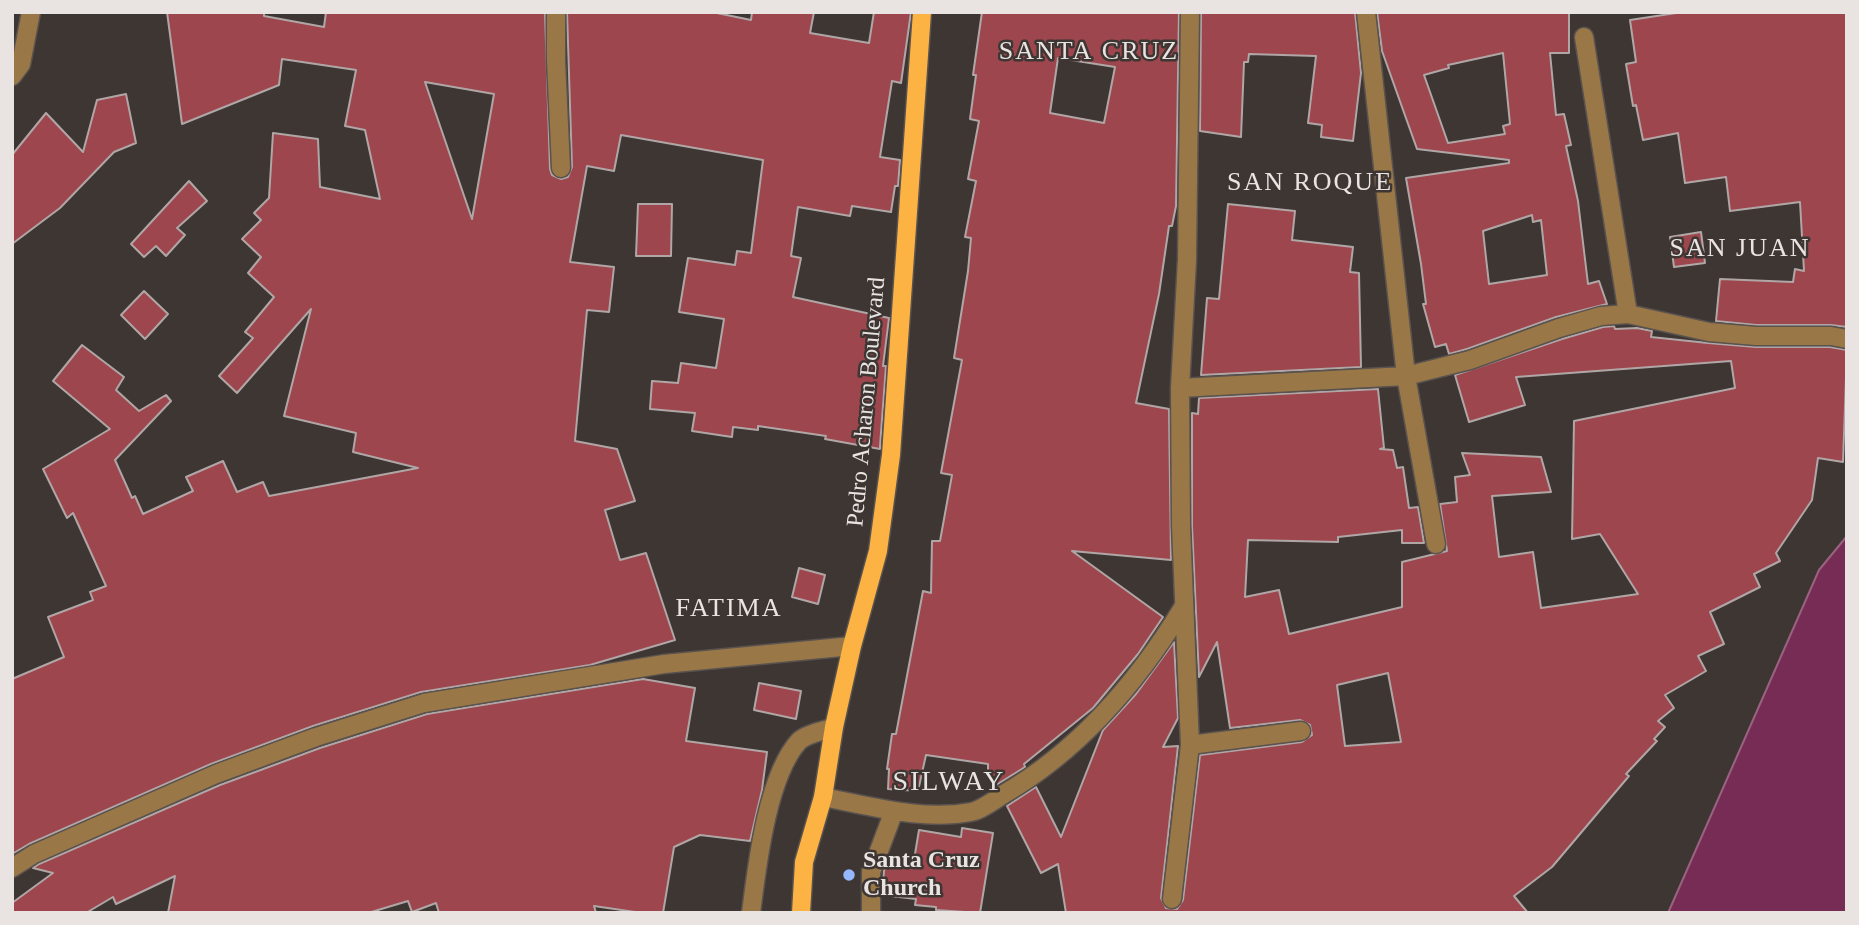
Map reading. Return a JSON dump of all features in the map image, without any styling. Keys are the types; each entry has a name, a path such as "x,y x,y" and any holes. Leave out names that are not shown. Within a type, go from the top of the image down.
{"main road":[{"name":"Pedro Acharon Boulevard","path":"801,913 804,862 823,797 834,727 852,646 878,551 891,455 922,12"}],"street":[{"path":"12,76 22,64 31,12"},
{"path":"556,12 561,169"},
{"path":"1171,900 1190,745 1184,606 1180,388 1187,247 1191,12"},
{"path":"1366,12 1406,376 1436,544"},
{"path":"1584,37 1628,314"},
{"path":"1180,388 1406,376 1470,360 1601,316 1628,314 1709,332 1756,336 1831,336 1847,339"},
{"path":"823,797 914,815 974,812 1036,776 1082,738 1158,648 1184,606"},
{"path":"12,867 34,854 216,774 316,737 424,703 664,664 852,646"},
{"path":"751,913 756,873 772,796 787,759 801,739 834,727"},
{"path":"1190,745 1301,731"},
{"path":"871,913 871,872 894,811"}],"shaded area":[{"path":"1847,536 1847,913 1668,913 1819,570"}],"building":[{"path":"167,12 264,12 264,16 324,27 326,12 545,12 550,169 552,175 561,179 568,177 572,167 567,12 712,12 751,20 752,12 814,12 810,33 869,43 874,12 911,12 901,83 892,81 880,157 900,160 898,186 895,186 891,212 852,206 850,216 798,207 791,256 801,258 793,297 889,318 883,366 886,366 880,449 825,439 826,436 758,426 758,430 733,427 732,437 692,431 695,413 650,409 652,381 678,383 681,363 716,368 724,319 679,312 688,258 735,265 737,251 751,253 763,160 621,135 614,171 587,166 570,262 614,267 609,312 587,310 575,441 617,449 635,501 605,510 620,560 646,553 675,640 590,665 421,692 313,726 211,764 29,844 12,854 12,679 64,657 48,617 93,600 90,592 106,586 73,513 67,518 43,469 110,429 53,381 82,345 124,377 116,390 139,411 166,395 171,401 115,460 132,498 135,496 143,514 193,491 186,477 223,461 237,492 263,482 269,496 418,468 353,452 356,433 284,416 311,309 237,393 219,376 253,338 245,332 274,297 248,273 261,257 242,239 261,220 254,213 269,198 273,133 318,139 320,187 380,199 365,130 345,126 356,70 282,59 279,85 182,124","holes":["425,82 494,94 472,219"]},
{"path":"982,12 1179,12 1176,206 1172,226 1169,226 1159,294 1136,403 1169,409 1171,560 1072,551 1163,617 1138,654 1093,708 1024,764 1025,767 996,785 988,770 988,764 926,755 918,791 888,789 887,769 892,734 896,734 923,591 931,593 932,541 940,541 952,475 941,473 962,360 954,358 971,238 965,237 976,181 968,179 979,121 970,119 976,75 973,75","holes":["1058,58 1115,67 1104,123 1050,113"]},
{"path":"1201,12 1355,12 1361,73 1353,141 1321,137 1322,125 1308,123 1316,56 1249,54 1248,62 1244,62 1241,137 1200,131"},
{"path":"1377,12 1569,12 1569,53 1550,53 1556,115 1564,114 1571,145 1566,146 1578,201 1588,284 1599,281 1607,304 1556,317 1449,354 1446,344 1435,347 1423,304 1426,304 1421,264 1406,178 1509,163 1509,160 1417,149 1382,51","holes":["1503,53 1510,124 1503,126 1505,134 1448,143 1424,75 1449,68 1448,65","1532,215 1533,222 1541,220 1547,275 1489,284 1483,231"]},
{"path":"1683,12 1847,12 1847,327 1756,325 1716,321 1720,279 1793,282 1795,269 1804,271 1800,202 1730,211 1726,177 1685,183 1678,133 1643,140 1636,105 1633,106 1626,64 1636,62 1630,20"},
{"path":"126,94 136,143 114,152 60,208 12,244 12,155 46,113 83,152 97,100"},
{"path":"189,181 207,201 177,228 185,235 166,256 156,246 144,257 131,244"},
{"path":"638,204 672,204 671,256 636,256"},
{"path":"1228,204 1295,211 1292,240 1353,247 1350,272 1359,273 1361,367 1201,375 1207,298 1219,299"},
{"path":"1701,232 1705,263 1674,267 1670,237"},
{"path":"144,291 168,314 145,339 121,315"},
{"path":"1603,327 1637,328 1652,331 1651,337 1708,343 1756,347 1830,347 1847,350 1843,462 1818,458 1812,500 1776,553 1780,561 1754,574 1760,587 1710,612 1724,644 1698,656 1706,671 1665,695 1674,708 1658,721 1665,727 1654,739 1657,741 1626,774 1629,776 1552,867 1514,896 1528,913 1066,913 1058,864 1041,873 1007,806 1036,787 1061,837 1103,730 1136,694 1174,642 1178,718 1163,747 1178,746 1161,898 1166,908 1177,909 1183,900 1200,755 1302,742 1312,735 1310,725 1300,720 1230,728 1217,642 1199,677 1192,526 1192,413 1198,414 1199,398 1378,389 1384,448 1380,449 1393,450 1397,468 1403,467 1409,508 1418,507 1424,543 1402,543 1402,530 1338,537 1338,542 1248,540 1245,597 1279,590 1289,634 1402,607 1402,562 1447,551 1440,504 1457,502 1455,477 1470,475 1462,453 1541,457 1551,492 1492,496 1499,557 1533,552 1541,608 1638,594 1600,534 1572,539 1574,421 1735,388 1731,361 1516,377 1525,405 1469,422 1455,375","holes":["1388,673 1401,742 1345,746 1337,685"]},
{"path":"799,568 825,575 818,604 792,597"},
{"path":"643,679 695,688 686,741 767,752 762,790 750,841 700,835 674,847 663,913 642,913 594,906 596,913 439,913 436,903 412,912 408,901 368,913 168,913 175,876 116,904 113,897 86,913 12,913 12,903 53,873 33,868 39,864 220,785 320,748 427,714"},
{"path":"759,683 801,691 796,719 754,710"},
{"path":"962,828 993,833 980,913 936,910 936,907 915,905 916,899 882,895 887,863 913,866 919,830 961,837"}],"place":[{"name":"Santa Cruz Church","path":"849,875"}],"district":[{"name":"SANTA CRUZ","path":"1089,52"},
{"name":"SAN ROQUE","path":"1310,183"},
{"name":"SAN JUAN","path":"1740,249"},
{"name":"FATIMA","path":"729,609"},
{"name":"SILWAY","path":"949,783"}]}
